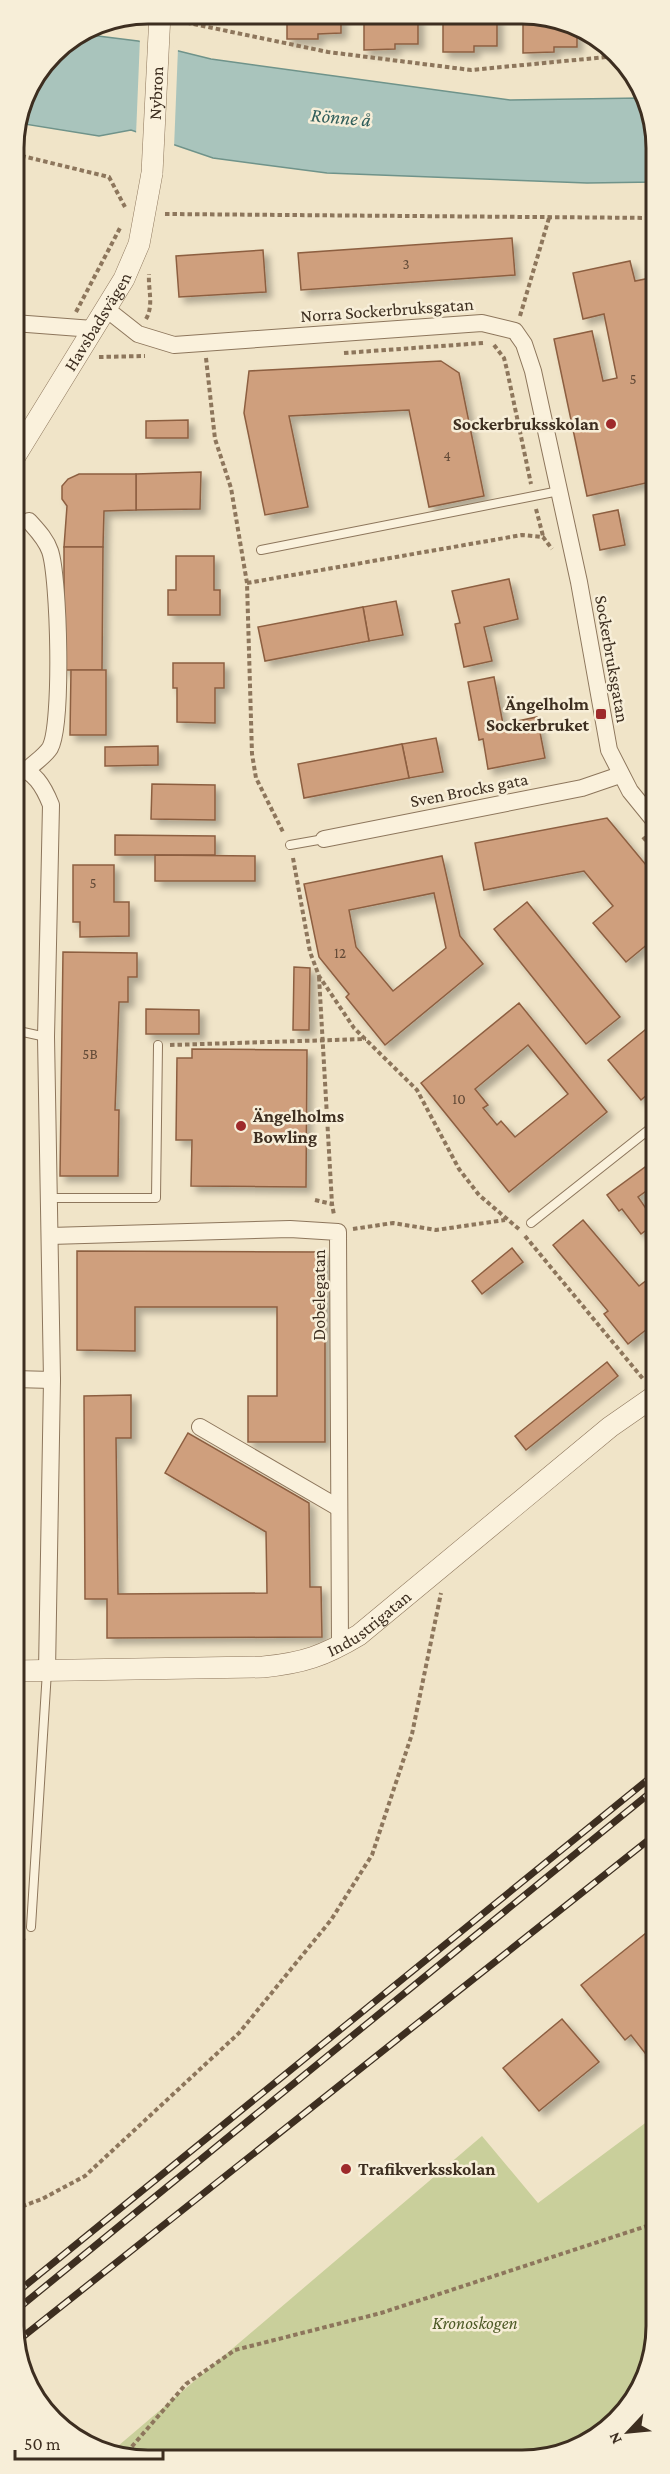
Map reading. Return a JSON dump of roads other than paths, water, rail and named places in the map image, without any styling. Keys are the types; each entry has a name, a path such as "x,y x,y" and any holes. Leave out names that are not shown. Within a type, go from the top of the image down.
{"street":[{"name":"Nybron","path":"152,173 159,24"},
{"name":"Havsbadsvägen","path":"24,442 124,279 139,244 152,173"},
{"name":"Norra Sockerbruksgatan","path":"105,309 138,334 174,345 206,348 482,322 515,331 524,344 533,371 559,491"},
{"path":"24,324 93,329"},
{"name":"Sockerbruksgatan","path":"559,491 579,582 609,750 620,775 646,810"},
{"path":"24,764 50,748 55,733 57,699 56,621 51,553 39,532 29,521"},
{"path":"24,770 42,785 51,805 46,1037 52,1380 47,1671"},
{"name":"Sven Brocks gata","path":"324,839 582,788 620,775"},
{"name":"Dobelegatan","path":"50,1236 290,1229 338,1232 340,1647"},
{"path":"24,1379 52,1380"},
{"name":"Industrigatan","path":"24,1671 263,1667 311,1660 340,1647 358,1635 610,1427 646,1402"},
{"path":"200,1426 339,1508"}],"lane":[{"path":"261,550 559,491"},
{"path":"290,845 324,839"},
{"path":"24,1032 46,1037"},
{"path":"50,1198 156,1198 158,1045"},
{"path":"531,1223 646,1132"},
{"path":"31,1927 47,1671"}],"water":[{"name":"Rönne å","path":"96,36 138,41 211,59 510,100 636,98 645,132 646,182 587,183 327,173 213,158 131,130 99,136 26,124 33,101 55,66 66,55"}],"railway":[{"path":"24,2287 646,1781"},
{"path":"24,2304 646,1796"},
{"path":"25,2335 646,1842"}],"place":[{"name":"Sockerbruksskolan","path":"611,424"},
{"name":"Ängelholm Sockerbruket","path":"601,714"},
{"name":"Ängelholms Bowling","path":"241,1126"},
{"name":"Trafikverksskolan","path":"346,2169"}],"park label":[{"name":"Kronoskogen","path":"475,2323"}]}
